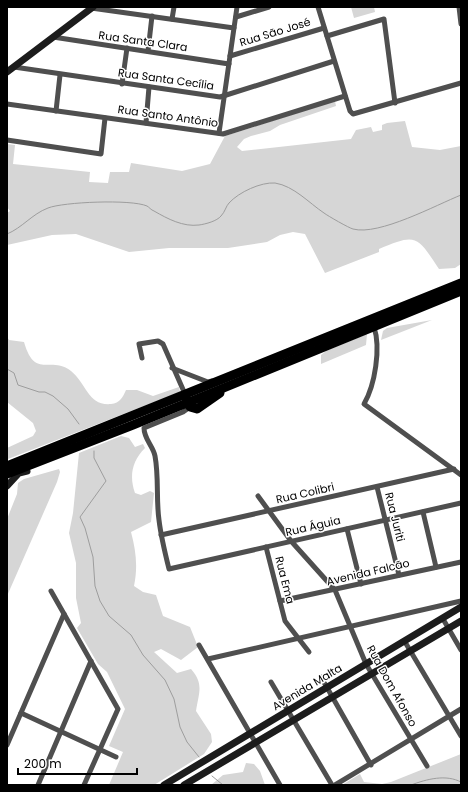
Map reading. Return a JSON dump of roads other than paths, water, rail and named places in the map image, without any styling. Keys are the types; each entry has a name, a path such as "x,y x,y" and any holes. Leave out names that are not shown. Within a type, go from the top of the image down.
{"highway":[{"path":"7,474 133,425 187,401 188,397 226,378 461,283"},
{"path":"187,401 197,409 217,394 277,366 461,291"},
{"path":"7,466 187,401"}],"street":[{"path":"7,72 92,7 234,28"},
{"path":"172,19 174,7"},
{"path":"219,133 238,7"},
{"path":"236,17 269,7"},
{"path":"318,7 345,96 350,111 353,114 461,83"},
{"path":"459,7 461,24"},
{"path":"148,51 152,16"},
{"path":"327,36 384,19 395,103"},
{"name":"Rua São José","path":"230,56 324,28"},
{"name":"Rua Santa Clara","path":"53,37 229,64"},
{"path":"122,84 127,48"},
{"name":"Rua Santa Cecília","path":"14,67 149,88 220,97 334,61"},
{"path":"56,111 60,75"},
{"path":"146,123 149,88"},
{"name":"Rua Santo Antônio","path":"7,104 223,134 345,96"},
{"path":"7,140 100,154 105,118"},
{"path":"374,327 378,337 373,384 364,404 461,475"},
{"path":"142,358 139,344 158,341 165,348 172,368 187,401 183,412 146,426 144,433"},
{"path":"172,368 208,382 226,378"},
{"path":"133,425 144,433 153,448 159,491 159,519 161,536"},
{"path":"9,485 19,473 45,464 55,456"},
{"name":"Rua Colibri","path":"161,536 454,470"},
{"name":"Rua Juriti","path":"377,487 399,575"},
{"name":"Rua Dom Afonso","path":"258,496 291,541 335,590 366,664 427,766"},
{"name":"Rua Águia","path":"161,536 169,569 461,503"},
{"path":"423,512 436,567"},
{"path":"347,529 361,584"},
{"name":"Rua Ema","path":"266,547 283,617 299,638"},
{"name":"Avenida Falcão","path":"280,602 461,562"},
{"path":"51,591 118,709 84,785"},
{"path":"208,659 461,601"},
{"name":"Avenida Malta","path":"164,785 461,608"},
{"path":"7,745 64,614"},
{"path":"443,619 461,650"},
{"name":"Avenida Malta","path":"184,785 461,621"},
{"path":"299,638 309,652"},
{"path":"405,642 461,736"},
{"path":"199,645 249,734 280,785"},
{"path":"38,785 91,661"},
{"path":"321,677 371,764"},
{"path":"271,682 332,785"},
{"path":"335,785 411,741 461,709"},
{"path":"21,713 116,758"}],"waterway":[{"path":"7,234 48,208 68,204 97,202 139,204 147,206 153,211 176,222 187,225 202,225 219,218 224,213 229,203 238,195 250,188 269,183 275,183 289,188 338,222 353,229 364,230 392,224 461,195"},
{"path":"7,369 14,373 18,385 39,392 45,392 53,396 68,409 79,424"},
{"path":"94,451 94,458 106,481 80,517 85,528 93,557 95,586 100,601 109,616 131,635 143,655 165,680 174,699 180,727 187,742 199,757"},
{"path":"212,776 223,785"},
{"path":"411,785 436,778 449,778 461,782"}]}
